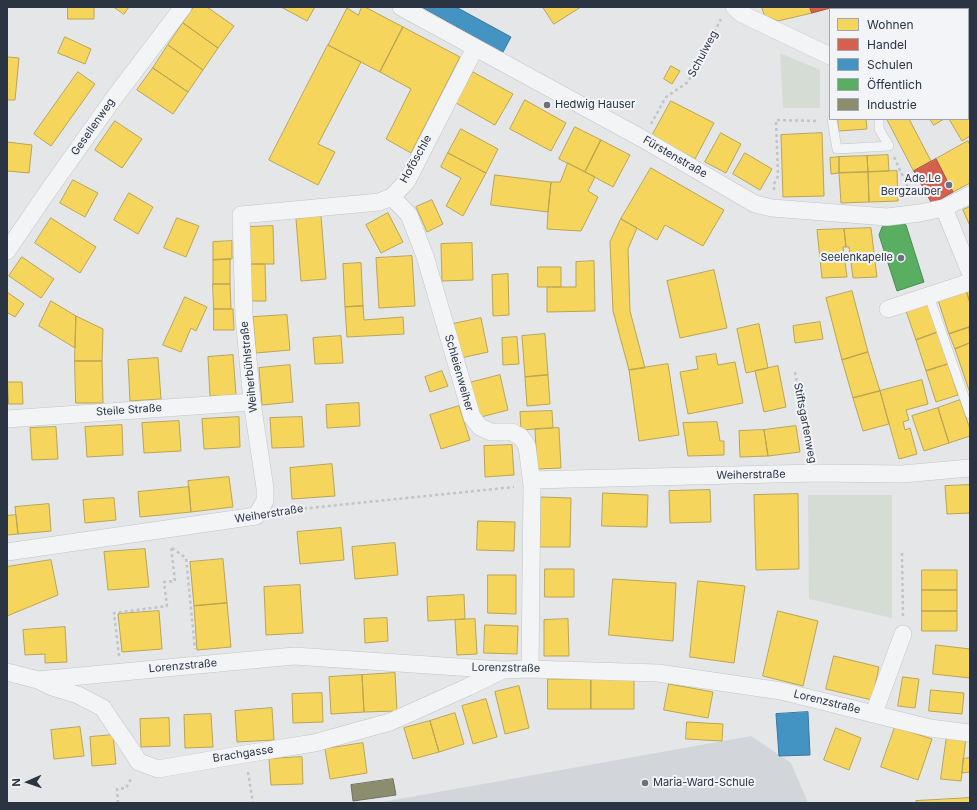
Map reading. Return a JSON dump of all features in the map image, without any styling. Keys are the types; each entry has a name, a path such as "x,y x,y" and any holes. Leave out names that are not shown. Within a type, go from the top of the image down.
{"street":[{"name":"Gesellenweg","path":"7,251 114,98 183,7"},
{"name":"Fürstenstraße","path":"401,7 643,139 755,204 772,208 887,218 944,208 970,195"},
{"path":"729,10 742,14 829,56"},
{"name":"Hoföschle","path":"242,215 379,202 392,196 407,181 475,48"},
{"name":"Schleienweiher","path":"392,196 409,215 425,256 472,417 480,427 491,432 512,432 521,437 527,446 532,483 530,669"},
{"path":"944,208 970,272"},
{"name":"Weiherbühlstraße","path":"242,215 244,317 252,402 265,488 265,501 256,516"},
{"path":"888,309 970,282"},
{"name":"Steile Straße","path":"7,419 252,402"},
{"name":"Weiherstraße","path":"532,483 815,474 902,474 970,468"},
{"name":"Weiherstraße","path":"7,552 256,516"},
{"path":"874,713 903,634"},
{"name":"Lorenzstraße","path":"38,680 294,656 503,670 530,669 658,672 781,691 930,728 970,733"},
{"name":"Brachgasse","path":"139,762 158,769 314,743 390,722 503,670"},
{"path":"7,672 38,680 52,687 78,695 103,708 139,762"}],"lane":[{"path":"832,121 836,149 889,146 879,128 879,120"},
{"path":"930,296 970,414"}],"path":[{"name":"Schulweg","path":"656,114 666,97 688,82 729,10"},
{"path":"772,208 774,184 778,176 776,120 832,121"},
{"path":"889,146 920,213"},
{"name":"Stiftsgartenweg","path":"795,372 815,474"},
{"name":"Weiherstraße","path":"256,516 276,511 532,483"},
{"path":"120,672 114,612 167,606 164,582 175,581 169,528"},
{"path":"172,548 186,558 197,665"},
{"path":"902,553 903,634"},
{"path":"245,754 253,803"},
{"path":"118,803 117,789 126,788 139,762"}],"shaded area":[{"path":"780,53 820,70 820,108 783,108"},
{"path":"808,495 892,495 892,618 809,599"},
{"name":"Maria-Ward-Schule","path":"751,736 791,763 808,803 377,803"}],"building: Wohnen":[{"path":"68,7 94,7 94,19 68,19"},
{"path":"114,7 129,7 124,14"},
{"path":"194,7 207,7 234,26 218,48 183,23"},
{"path":"315,7 307,21 283,8"},
{"path":"362,7 365,7 403,27 380,72 328,45 347,8 358,15"},
{"path":"543,7 581,7 554,24"},
{"path":"762,7 810,7 812,13 778,21 765,16"},
{"path":"183,23 218,48 203,70 168,45"},
{"path":"403,27 460,57 411,153 386,139 411,89 380,72"},
{"path":"65,37 91,49 85,64 58,53"},
{"path":"168,45 203,70 188,92 153,68"},
{"path":"328,45 361,62 318,144 335,152 318,185 269,160"},
{"path":"7,57 19,58 15,100 7,100"},
{"path":"671,66 680,71 672,84 664,79"},
{"path":"153,68 188,92 173,114 137,90"},
{"path":"78,72 95,84 51,146 34,134"},
{"path":"473,72 513,94 495,125 456,103"},
{"path":"969,85 970,136 962,141 950,120 969,120"},
{"path":"525,100 566,123 551,151 510,129"},
{"path":"671,101 714,123 695,159 652,136"},
{"path":"838,120 866,120 867,129 839,131"},
{"path":"888,120 910,120 931,161 914,171"},
{"path":"931,120 942,120 934,125"},
{"path":"115,121 142,139 122,168 95,150"},
{"path":"575,127 601,140 585,172 559,159"},
{"path":"461,129 498,149 486,173 448,153"},
{"path":"721,133 741,144 726,173 705,162"},
{"path":"822,133 824,196 783,197 781,135"},
{"path":"601,140 630,155 613,187 585,172"},
{"path":"968,141 970,145 970,183 953,192 936,159"},
{"path":"7,142 32,145 29,173 7,171"},
{"path":"448,153 486,173 463,216 446,206 461,178 441,167"},
{"path":"745,153 772,169 760,190 733,174"},
{"path":"888,155 889,171 868,172 867,156"},
{"path":"867,156 868,172 839,173 839,157"},
{"path":"839,157 839,173 831,174 830,158"},
{"path":"568,163 595,177 588,191 598,197 581,231 547,229 551,182 560,182"},
{"path":"651,168 724,210 703,246 665,225 657,240 621,219"},
{"path":"897,171 898,201 869,202 868,172"},
{"path":"868,172 869,202 841,203 839,173"},
{"path":"495,175 551,182 548,212 491,205"},
{"path":"73,180 98,193 85,217 60,203"},
{"path":"129,193 153,207 138,234 114,220"},
{"path":"432,200 443,224 427,232 416,207"},
{"path":"970,207 970,226 963,210"},
{"path":"388,213 403,242 381,253 366,225"},
{"path":"321,216 326,279 301,281 296,219"},
{"path":"51,218 96,247 80,273 35,243"},
{"path":"177,218 199,226 186,257 164,248"},
{"path":"621,219 637,228 628,249 630,311 645,368 629,370 613,311 610,242"},
{"path":"273,226 274,264 250,264 249,227"},
{"path":"871,228 877,277 853,278 849,247 846,247 844,229"},
{"path":"844,229 846,247 843,247 847,277 822,278 817,230"},
{"path":"232,241 232,259 213,260 213,242"},
{"path":"472,243 473,280 442,281 441,244"},
{"path":"412,256 415,306 379,308 376,258"},
{"path":"22,257 54,279 41,298 9,276"},
{"path":"230,259 230,284 213,284 213,260"},
{"path":"594,261 595,311 547,312 547,287 576,287 576,262"},
{"path":"361,263 363,306 345,307 343,264"},
{"path":"250,264 265,264 266,301 251,301"},
{"path":"538,267 561,267 561,287 538,287"},
{"path":"714,270 727,328 680,338 667,281"},
{"path":"508,274 509,315 493,316 492,275"},
{"path":"213,284 230,284 231,309 214,309"},
{"path":"970,289 970,303 966,290"},
{"path":"966,290 970,303 970,327 949,334 938,300"},
{"path":"852,291 868,352 842,360 826,298"},
{"path":"7,292 24,304 15,317 8,313 7,315"},
{"path":"185,297 207,307 196,331 191,328 181,352 163,345"},
{"path":"51,301 76,316 75,348 39,326"},
{"path":"927,301 938,332 916,340 905,308"},
{"path":"363,306 364,320 403,317 404,334 347,337 345,307"},
{"path":"214,309 233,309 234,330 214,330"},
{"path":"287,315 290,350 256,353 253,317"},
{"path":"76,316 103,329 102,361 75,361"},
{"path":"481,318 488,352 461,358 453,324"},
{"path":"820,322 823,339 795,343 793,326"},
{"path":"759,324 768,368 746,373 737,329"},
{"path":"969,327 970,343 955,349 949,334"},
{"path":"938,332 948,364 926,371 916,340"},
{"path":"545,334 548,375 525,377 522,336"},
{"path":"341,336 343,363 315,364 313,338"},
{"path":"517,337 519,364 503,365 502,338"},
{"path":"970,343 970,393 955,349"},
{"path":"868,352 880,391 853,398 842,360"},
{"path":"716,354 718,365 735,362 743,403 688,414 680,372 698,369 696,357"},
{"path":"233,355 236,395 210,396 208,357"},
{"path":"158,358 161,399 130,401 128,360"},
{"path":"75,361 102,361 103,403 76,403"},
{"path":"668,364 679,435 639,441 629,370"},
{"path":"948,364 958,395 936,402 926,371"},
{"path":"290,365 293,402 262,405 259,368"},
{"path":"778,366 786,407 764,412 755,371"},
{"path":"442,371 448,386 430,392 425,377"},
{"path":"500,375 508,410 477,418 469,383"},
{"path":"548,375 550,404 527,406 525,377"},
{"path":"922,380 928,404 906,410 909,420 903,422 905,430 910,428 917,454 899,459 880,391"},
{"path":"8,382 22,382 23,404 9,404"},
{"path":"880,391 889,424 863,431 853,398"},
{"path":"960,400 970,429 970,436 949,443 938,408"},
{"path":"359,403 360,426 327,428 326,405"},
{"path":"459,406 470,440 441,449 430,415"},
{"path":"938,408 949,443 924,451 912,416"},
{"path":"552,411 553,428 521,430 520,412"},
{"path":"239,417 240,447 204,449 202,419"},
{"path":"302,417 304,447 272,448 270,418"},
{"path":"179,421 181,451 144,453 142,423"},
{"path":"717,422 720,441 724,441 724,455 688,456 683,423"},
{"path":"122,425 123,455 87,457 85,427"},
{"path":"796,426 800,452 768,456 764,430"},
{"path":"56,427 58,459 32,460 30,428"},
{"path":"559,428 561,468 537,469 535,429"},
{"path":"764,430 768,456 740,457 739,431"},
{"path":"512,445 514,475 485,477 484,446"},
{"path":"332,464 335,496 292,499 290,468"},
{"path":"229,477 233,507 191,512 188,481"},
{"path":"970,485 970,513 947,514 945,486"},
{"path":"189,487 191,512 140,517 138,492"},
{"path":"710,490 711,522 670,523 669,491"},
{"path":"603,493 648,495 647,527 602,526"},
{"path":"798,494 799,569 756,570 754,495"},
{"path":"541,497 571,498 570,547 540,547"},
{"path":"114,498 116,520 85,523 83,500"},
{"path":"49,504 51,531 18,534 15,507"},
{"path":"16,515 18,534 7,535 7,516"},
{"path":"478,521 515,522 514,551 477,550"},
{"path":"341,528 344,560 300,564 297,532"},
{"path":"395,543 398,575 355,579 352,547"},
{"path":"145,549 149,587 108,590 104,552"},
{"path":"223,559 227,603 194,606 190,562"},
{"path":"51,560 58,595 7,616 7,567"},
{"path":"545,569 574,569 574,597 545,597"},
{"path":"922,570 957,570 957,590 922,590"},
{"path":"488,575 516,575 516,614 488,613"},
{"path":"613,579 676,583 673,641 609,635"},
{"path":"698,581 745,586 734,663 690,657"},
{"path":"300,585 303,633 266,635 264,587"},
{"path":"922,590 957,590 957,611 922,611"},
{"path":"464,595 465,619 428,621 427,597"},
{"path":"227,603 231,647 197,650 194,606"},
{"path":"159,611 162,649 122,652 118,614"},
{"path":"778,611 818,621 803,686 763,676"},
{"path":"922,611 957,611 957,631 922,631"},
{"path":"387,618 388,641 365,643 364,619"},
{"path":"475,619 477,654 457,655 455,620"},
{"path":"568,619 569,656 544,656 544,620"},
{"path":"485,625 518,626 517,654 484,653"},
{"path":"65,627 67,662 45,663 45,654 25,655 23,630"},
{"path":"936,645 970,649 970,678 933,674"},
{"path":"834,656 879,667 872,700 826,689"},
{"path":"395,673 397,711 364,712 362,675"},
{"path":"362,675 364,712 331,714 329,677"},
{"path":"903,677 919,679 915,708 898,706"},
{"path":"548,679 591,679 591,709 548,709"},
{"path":"591,679 634,679 634,709 591,709"},
{"path":"669,684 713,692 708,718 664,710"},
{"path":"519,686 529,728 505,734 495,692"},
{"path":"931,690 964,693 962,714 929,711"},
{"path":"322,693 323,722 293,723 292,694"},
{"path":"486,699 497,737 473,744 462,706"},
{"path":"272,708 274,740 237,742 235,711"},
{"path":"455,713 464,744 439,752 430,721"},
{"path":"211,714 213,747 185,748 184,715"},
{"path":"169,718 170,746 141,747 140,719"},
{"path":"430,721 439,752 413,759 404,728"},
{"path":"687,722 723,724 722,741 686,739"},
{"path":"80,727 84,756 54,759 51,730"},
{"path":"895,727 932,739 918,780 881,767"},
{"path":"836,728 861,738 849,770 824,760"},
{"path":"113,735 116,764 92,766 90,737"},
{"path":"947,735 966,737 961,781 941,779"},
{"path":"363,743 367,773 330,779 325,749"},
{"path":"302,757 303,784 271,785 269,759"},
{"path":"970,758 970,772 962,773 963,759"},
{"path":"970,798 970,803 916,803 916,801"}],"building: Handel":[{"path":"810,7 834,7 829,8 812,13"},
{"path":"936,159 953,192 932,204 914,171"}],"building: Schulen":[{"path":"422,7 456,7 511,37 503,52"},
{"path":"808,712 810,755 779,756 776,714"}],"building: Öffentlich":[{"path":"970,8 970,58 969,58"},
{"name":"Seelenkapelle","path":"899,222 906,225 924,282 897,291 879,235 882,227 890,223"}],"building: Industrie":[{"path":"393,779 396,795 353,801 351,785"}],"place":[{"name":"Hedwig Hauser","path":"547,105"},
{"name":"Ade.Le Bergzauber","path":"949,185"},
{"name":"Seelenkapelle","path":"901,258"},
{"name":"Maria-Ward-Schule","path":"645,783"}]}
